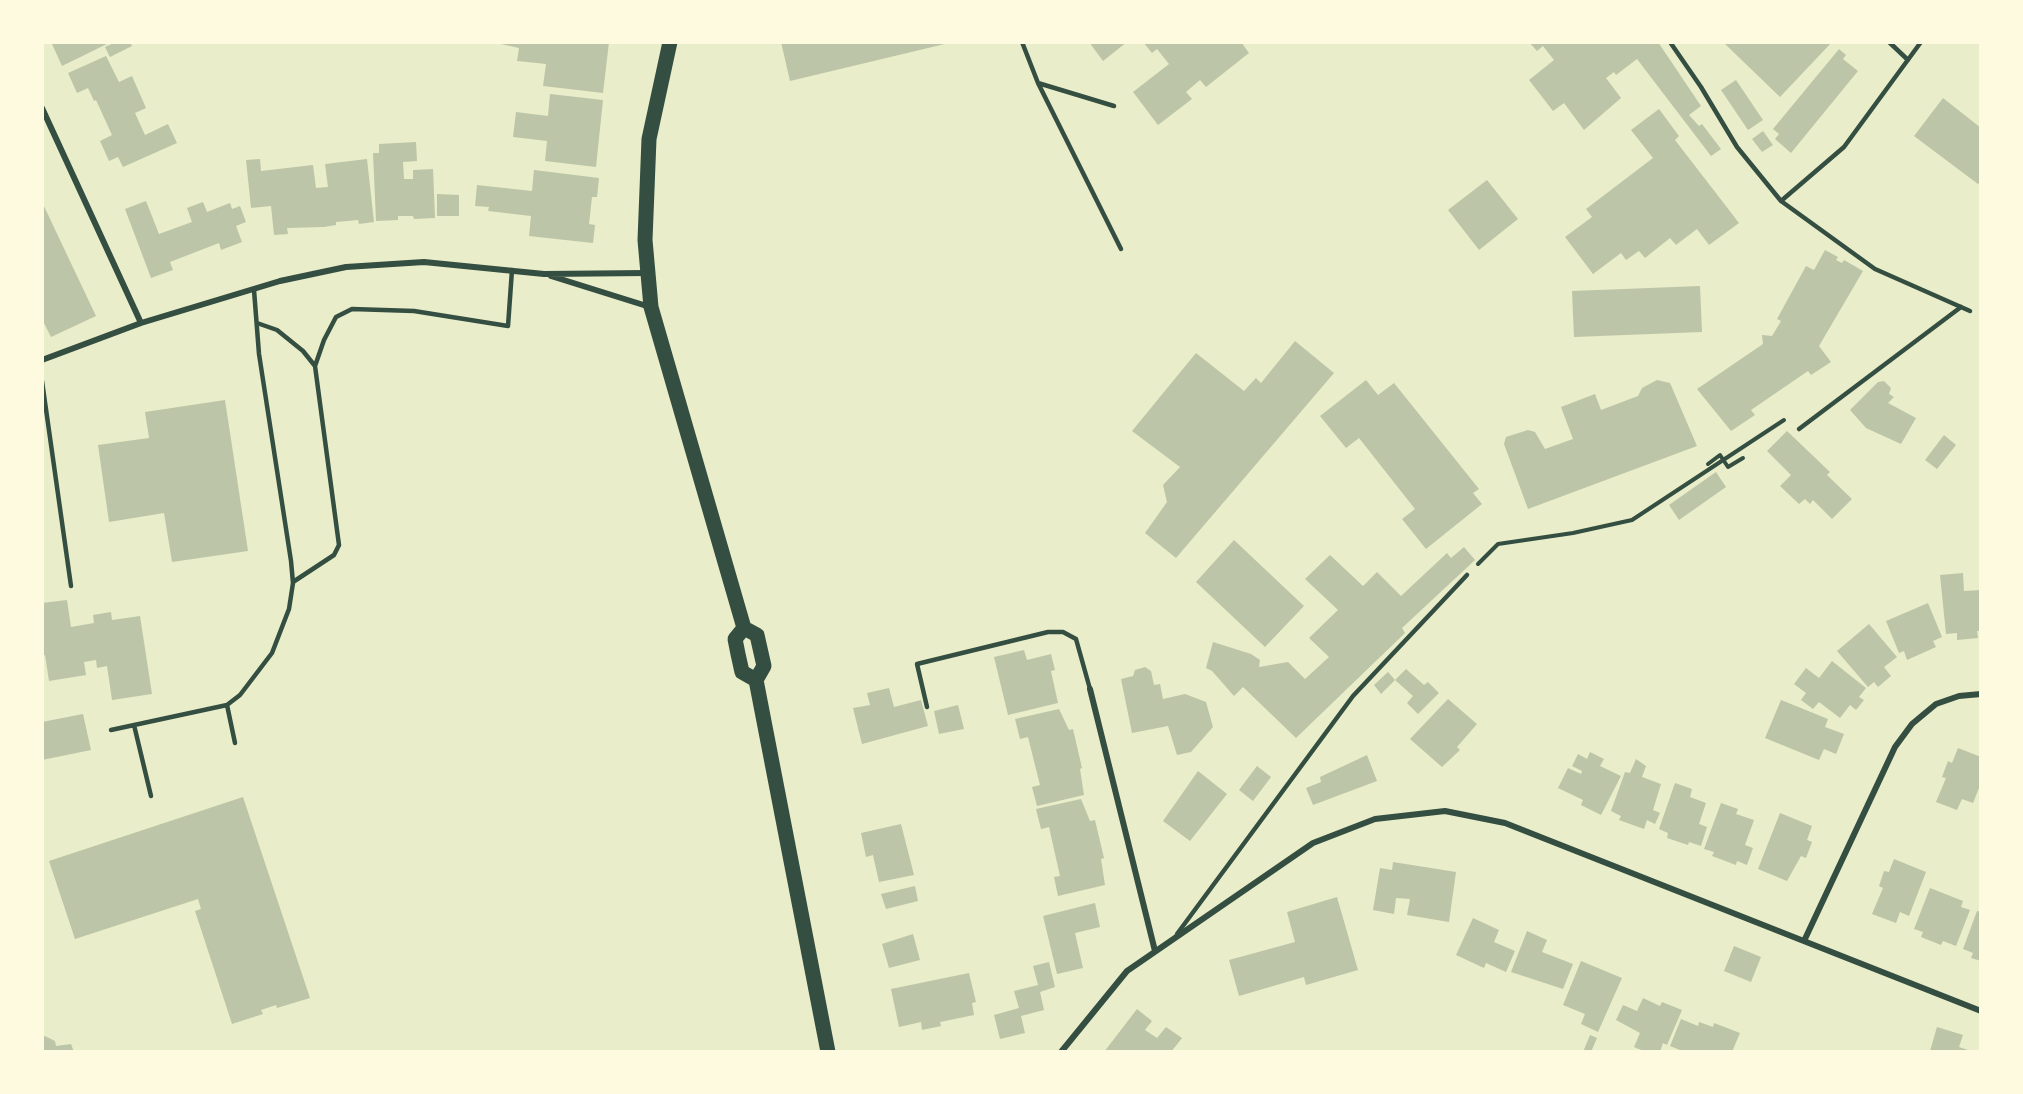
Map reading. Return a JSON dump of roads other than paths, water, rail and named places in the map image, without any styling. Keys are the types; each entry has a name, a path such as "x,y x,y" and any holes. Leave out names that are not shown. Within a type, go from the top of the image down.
{"main road":[{"path":"670,42 649,139 645,240 651,307 744,628 757,635 764,666 756,680 828,1052"},
{"path":"744,628 735,639 742,672 756,680"}],"street":[{"path":"42,108 141,322"},
{"path":"42,360 141,322 280,281 346,267 424,262 544,274 647,273"},
{"path":"544,274 651,307"},
{"path":"1090,689 1155,951"},
{"path":"1804,941 1895,747 1912,724 1936,705 1959,696 1981,694"},
{"path":"1061,1052 1127,970 1313,843 1375,819 1445,811 1505,823 1981,1011"}],"lane":[{"path":"1022,42 1038,83 1122,249"},
{"path":"1670,42 1701,87 1737,147 1781,201 1875,269 1970,311"},
{"path":"1889,42 1908,60"},
{"path":"1781,201 1844,147 1921,42"},
{"path":"1038,83 1114,106"},
{"path":"293,583 334,555 339,545 315,366 324,340 336,317 352,309 414,311 508,326 512,270"},
{"path":"111,730 227,705 240,695 272,653 289,609 293,583 254,290"},
{"path":"1799,429 1961,307"},
{"path":"257,323 277,330 303,351 315,366"},
{"path":"42,381 71,586"},
{"path":"1177,934 1353,696 1467,575"},
{"path":"927,707 917,664 1048,632 1063,632 1076,639 1090,689"},
{"path":"227,705 235,743"},
{"path":"134,725 152,796"}]}
